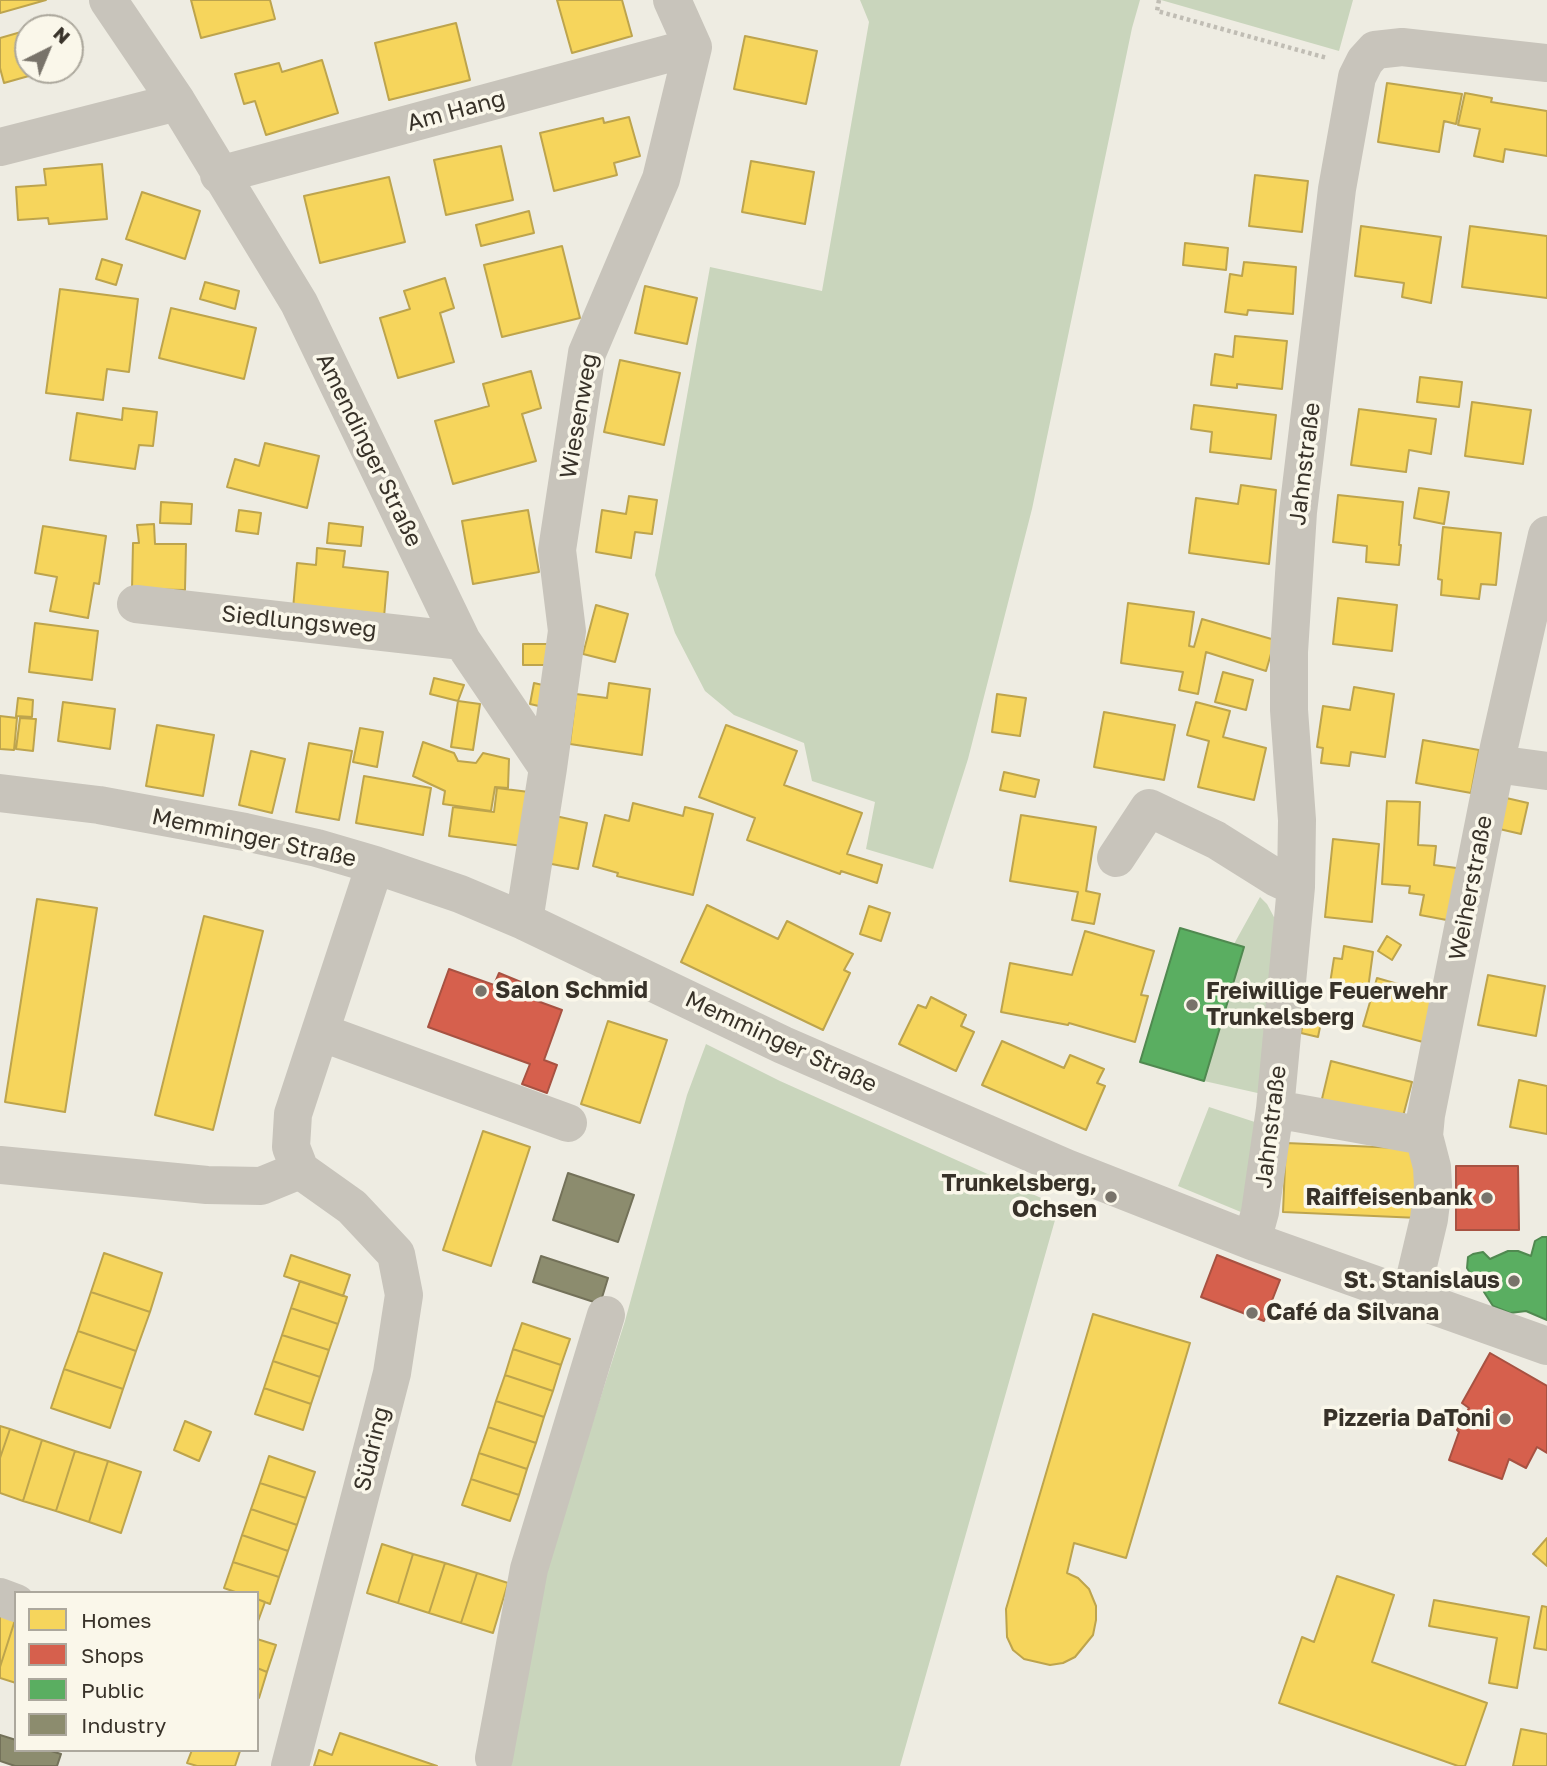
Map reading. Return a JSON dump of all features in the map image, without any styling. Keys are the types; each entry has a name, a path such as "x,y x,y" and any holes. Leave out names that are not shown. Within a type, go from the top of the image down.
{"street":[{"name":"Amendinger Straße","path":"108,0 177,102 299,303 462,640 548,768"},
{"path":"672,0 693,47"},
{"name":"Am Hang","path":"219,175 693,47"},
{"name":"Wiesenweg","path":"548,768 566,631 557,550 587,354 661,179 693,47"},
{"path":"1369,58 1402,47 1547,63"},
{"name":"Jahnstraße","path":"1252,1241 1261,1212 1275,1109 1296,887 1297,820 1289,710 1289,652 1298,512 1337,189 1354,89 1369,58"},
{"path":"0,148 177,102"},
{"name":"Weiherstraße","path":"1410,1299 1429,1219 1433,1186 1433,1167 1424,1136 1430,1092 1496,764 1547,535"},
{"name":"Siedlungsweg","path":"136,604 462,640"},
{"path":"1496,764 1547,771"},
{"path":"524,921 548,768"},
{"name":"Memminger Straße","path":"0,793 99,805 245,832 317,848 460,894 524,921 783,1045 1066,1168 1252,1241 1547,1346"},
{"path":"1116,858 1149,808 1216,840 1296,887"},
{"path":"0,1165 207,1185 261,1186 300,1170 291,1147 293,1114 374,865"},
{"path":"320,1032 568,1123"},
{"path":"1275,1109 1424,1136"},
{"name":"Südring","path":"290,1766 392,1373 404,1295 396,1254 352,1207 300,1170"},
{"path":"494,1758 529,1569 606,1315"}],"path":[{"path":"1160,0 1157,11 1369,58"}],"green space":[{"path":"860,0 1140,0 1032,509 968,759 933,869 866,849 875,802 812,781 804,743 734,715 705,691 675,633 655,575 710,267 822,291 869,22"},
{"path":"1161,0 1353,0 1339,51"},
{"path":"1260,897 1275,919 1262,1094 1204,1081 1243,948 1234,944"},
{"path":"706,1044 780,1081 1059,1206 900,1766 502,1766 549,1559 625,1321 687,1095"},
{"path":"1209,1107 1267,1126 1253,1217 1178,1186"}],"building: Homes":[{"path":"0,0 46,0 0,13"},
{"path":"191,0 270,0 275,19 201,38"},
{"path":"557,0 622,0 632,36 572,53"},
{"path":"456,23 470,80 389,100 375,43"},
{"path":"14,34 14,80 4,83 0,68 0,38"},
{"path":"745,36 817,51 806,104 734,89"},
{"path":"322,60 338,113 266,135 255,101 244,104 235,74 279,63 282,72"},
{"path":"1387,83 1462,94 1456,124 1444,121 1439,152 1378,142"},
{"path":"1465,93 1492,98 1491,102 1547,111 1547,156 1505,149 1503,162 1474,156 1480,129 1458,125"},
{"path":"629,117 640,156 614,163 617,175 554,191 540,133 603,118 604,123"},
{"path":"501,146 513,200 446,215 434,160"},
{"path":"751,161 814,172 805,224 742,212"},
{"path":"102,164 107,219 49,224 48,218 18,220 16,187 46,185 44,169"},
{"path":"1255,175 1308,181 1302,232 1249,226"},
{"path":"389,177 405,242 320,263 304,196"},
{"path":"142,192 200,211 185,259 126,239"},
{"path":"529,211 534,233 481,246 476,225"},
{"path":"1361,226 1441,237 1431,303 1402,297 1404,283 1355,276"},
{"path":"1470,226 1547,236 1547,298 1462,287"},
{"path":"1185,243 1228,248 1226,270 1183,265"},
{"path":"562,246 580,318 502,337 484,265"},
{"path":"102,259 122,265 116,285 96,279"},
{"path":"1244,262 1296,267 1293,314 1248,310 1247,315 1225,312 1230,274 1242,276"},
{"path":"445,278 454,308 440,313 454,362 398,378 380,318 410,309 404,291"},
{"path":"205,282 239,291 235,309 200,299"},
{"path":"645,286 697,298 687,344 635,333"},
{"path":"60,289 138,299 129,372 107,369 103,400 46,393"},
{"path":"171,308 256,328 244,379 159,358"},
{"path":"1235,336 1287,341 1282,389 1237,384 1237,388 1211,385 1215,354 1233,357"},
{"path":"620,360 680,373 664,445 604,432"},
{"path":"531,371 541,408 522,414 536,461 453,484 435,421 489,406 483,384"},
{"path":"1420,377 1462,382 1459,407 1417,402"},
{"path":"1472,402 1531,410 1523,464 1465,456"},
{"path":"1194,405 1276,415 1271,459 1210,452 1212,432 1191,429"},
{"path":"123,408 157,412 153,446 139,445 135,469 70,460 77,413 122,420"},
{"path":"1359,409 1436,419 1431,454 1409,450 1406,472 1351,465"},
{"path":"265,443 319,456 307,508 227,487 235,459 259,466"},
{"path":"1241,485 1276,490 1269,564 1189,553 1196,498 1238,504"},
{"path":"1419,488 1449,492 1444,524 1414,518"},
{"path":"1338,495 1403,502 1399,565 1366,562 1367,546 1333,542"},
{"path":"629,496 657,500 652,534 635,532 631,558 596,552 602,510 626,514"},
{"path":"161,502 192,504 191,524 160,523"},
{"path":"239,510 261,513 258,534 236,531"},
{"path":"528,510 539,572 473,584 462,521"},
{"path":"329,523 363,527 361,546 327,543"},
{"path":"154,524 155,544 186,544 185,590 132,589 133,543 139,543 137,525"},
{"path":"43,526 106,536 99,584 94,583 88,618 50,611 57,577 35,573"},
{"path":"1443,527 1501,533 1496,585 1481,584 1479,599 1441,595 1442,580 1438,579"},
{"path":"317,548 345,551 343,567 388,572 384,617 293,609 297,563 316,565"},
{"path":"1338,598 1397,605 1392,651 1333,644"},
{"path":"1128,603 1194,612 1189,646 1194,647 1202,619 1275,640 1266,671 1206,652 1198,694 1179,690 1183,672 1121,663"},
{"path":"596,605 628,614 615,662 583,654"},
{"path":"35,623 98,631 92,680 29,672"},
{"path":"523,644 553,644 553,665 523,665"},
{"path":"1223,672 1253,680 1246,710 1215,702"},
{"path":"434,678 464,685 458,701 430,694"},
{"path":"534,683 547,686 543,707 530,704"},
{"path":"609,683 650,689 642,755 570,744 576,694 607,698"},
{"path":"1354,687 1394,694 1385,757 1351,752 1349,766 1321,763 1323,748 1317,747 1323,706 1350,710"},
{"path":"997,694 1026,698 1020,736 992,732"},
{"path":"18,698 33,700 32,717 16,716"},
{"path":"458,701 480,704 473,750 451,747"},
{"path":"63,702 115,709 110,749 58,741"},
{"path":"1196,702 1230,711 1223,737 1266,748 1254,800 1198,787 1209,741 1187,735"},
{"path":"1104,712 1175,725 1164,780 1094,767"},
{"path":"0,716 17,718 14,750 0,749"},
{"path":"20,718 36,719 33,751 16,749"},
{"path":"157,725 214,735 203,796 146,786"},
{"path":"726,725 797,751 784,785 862,813 847,854 882,865 877,883 841,871 840,874 747,840 755,818 699,797"},
{"path":"360,728 383,732 377,767 353,762"},
{"path":"1423,740 1479,750 1471,793 1416,783"},
{"path":"423,742 454,753 458,761 476,763 483,753 509,759 508,788 495,787 491,811 443,804 445,791 413,776"},
{"path":"309,743 352,751 339,820 296,812"},
{"path":"251,751 285,759 272,813 239,805"},
{"path":"1004,772 1039,780 1035,797 1000,790"},
{"path":"364,776 431,788 423,835 356,823"},
{"path":"497,788 529,792 522,846 449,836 453,807 494,812"},
{"path":"1502,797 1528,803 1521,834 1495,828"},
{"path":"1387,801 1420,802 1418,845 1436,846 1434,865 1464,869 1452,921 1420,915 1424,895 1409,893 1410,886 1382,884"},
{"path":"633,803 683,816 685,807 713,814 693,895 617,876 618,873 593,866 605,815 629,821"},
{"path":"551,815 587,823 578,869 541,862"},
{"path":"1021,815 1096,827 1086,891 1100,894 1094,924 1072,920 1078,892 1010,881"},
{"path":"1333,839 1379,844 1372,922 1325,917"},
{"path":"37,899 97,908 65,1112 5,1102"},
{"path":"707,905 778,939 787,921 853,954 844,970 850,973 823,1030 681,962"},
{"path":"869,906 890,913 881,941 860,934"},
{"path":"204,916 263,931 213,1130 155,1115"},
{"path":"1085,931 1154,951 1141,995 1148,996 1135,1042 1069,1023 1068,1025 1001,1012 1010,963 1072,975"},
{"path":"1387,936 1401,945 1392,960 1378,951"},
{"path":"1344,946 1373,952 1367,996 1329,990 1334,958 1342,959"},
{"path":"1488,975 1545,986 1536,1036 1478,1025"},
{"path":"1377,978 1436,995 1423,1042 1363,1026"},
{"path":"931,997 966,1015 961,1026 974,1032 956,1071 899,1044 918,1005 926,1008"},
{"path":"1304,1018 1321,1022 1318,1037 1301,1033"},
{"path":"608,1021 667,1040 640,1123 581,1104"},
{"path":"1002,1041 1064,1068 1070,1055 1104,1069 1097,1083 1105,1086 1086,1130 982,1085"},
{"path":"1331,1061 1412,1082 1401,1124 1321,1103"},
{"path":"1519,1080 1547,1086 1547,1134 1510,1127"},
{"path":"483,1131 530,1147 491,1266 443,1250"},
{"path":"1286,1143 1422,1149 1419,1218 1283,1212"},
{"path":"104,1253 162,1273 150,1312 91,1292"},
{"path":"291,1255 350,1275 343,1296 284,1276"},
{"path":"300,1281 347,1297 338,1324 291,1308"},
{"path":"91,1292 150,1312 136,1351 78,1331"},
{"path":"291,1308 338,1324 329,1350 282,1335"},
{"path":"1093,1314 1190,1343 1126,1558 1074,1543 1067,1573 1078,1578 1089,1589 1096,1606 1093,1635 1075,1657 1050,1665 1024,1659 1013,1650 1007,1637 1006,1609"},
{"path":"522,1323 570,1339 561,1365 513,1349"},
{"path":"78,1331 136,1351 123,1389 64,1369"},
{"path":"282,1335 329,1350 320,1377 273,1361"},
{"path":"513,1349 561,1365 553,1391 505,1375"},
{"path":"273,1361 320,1377 311,1404 264,1388"},
{"path":"64,1369 123,1389 110,1428 51,1408"},
{"path":"505,1375 553,1391 544,1417 496,1401"},
{"path":"264,1388 311,1404 303,1430 255,1414"},
{"path":"496,1401 544,1417 536,1443 488,1427"},
{"path":"185,1421 211,1432 199,1461 174,1450"},
{"path":"0,1426 10,1429 0,1458"},
{"path":"488,1427 536,1443 527,1469 479,1453"},
{"path":"10,1429 42,1440 23,1501 0,1493 0,1458"},
{"path":"42,1440 75,1451 56,1511 23,1501"},
{"path":"75,1451 108,1461 89,1522 56,1511"},
{"path":"479,1453 527,1469 519,1495 471,1479"},
{"path":"269,1456 315,1472 306,1498 260,1483"},
{"path":"108,1461 141,1472 121,1533 89,1522"},
{"path":"471,1479 519,1495 510,1521 462,1505"},
{"path":"260,1483 306,1498 297,1525 251,1509"},
{"path":"251,1509 297,1525 288,1551 242,1535"},
{"path":"242,1535 288,1551 279,1577 233,1562"},
{"path":"1547,1538 1547,1566 1533,1554"},
{"path":"382,1544 413,1554 398,1603 367,1593"},
{"path":"413,1554 445,1563 429,1613 398,1603"},
{"path":"233,1562 279,1577 270,1604 259,1600 259,1591 232,1591 224,1588"},
{"path":"445,1563 477,1573 461,1623 429,1613"},
{"path":"477,1573 508,1583 493,1633 461,1623"},
{"path":"1337,1576 1394,1595 1372,1662 1487,1703 1465,1766 1458,1766 1279,1703 1302,1637 1314,1642"},
{"path":"259,1600 265,1602 259,1618"},
{"path":"1434,1600 1529,1617 1517,1688 1489,1683 1497,1638 1429,1626"},
{"path":"1542,1606 1547,1607 1547,1650 1534,1648"},
{"path":"0,1615 14,1620 14,1623 0,1667"},
{"path":"14,1623 14,1682 0,1678 0,1667"},
{"path":"259,1640 276,1645 267,1672 259,1669"},
{"path":"259,1669 267,1672 259,1698"},
{"path":"1521,1729 1547,1734 1547,1766 1513,1766"},
{"path":"340,1733 437,1766 314,1766 319,1750 332,1755"},
{"path":"191,1752 240,1752 235,1766 197,1766 187,1763"}],"building: Shops":[{"path":"449,969 494,985 499,973 533,987 529,998 562,1010 544,1060 557,1065 547,1093 522,1084 530,1064 428,1027"},
{"name":"Raiffeisenbank","path":"1456,1166 1518,1166 1519,1230 1456,1230"},
{"path":"1217,1255 1280,1280 1264,1321 1201,1297"},
{"name":"Pizzeria DaToni","path":"1490,1353 1547,1386 1547,1453 1537,1447 1526,1468 1509,1459 1502,1479 1449,1460 1459,1432 1457,1430 1469,1408 1462,1403"}],"building: Public":[{"name":"Freiwillige Feuerwehr Trunkelsberg","path":"1180,928 1244,947 1204,1081 1140,1062"},
{"name":"St. Stanislaus","path":"1547,1237 1547,1320 1526,1311 1510,1313 1493,1306 1484,1292 1481,1277 1472,1276 1467,1268 1468,1257 1483,1252 1490,1259 1508,1251 1518,1251 1531,1256 1535,1241"}],"building: Industry":[{"path":"568,1173 634,1195 618,1242 553,1220"},
{"path":"541,1256 608,1278 600,1304 533,1282"},
{"path":"0,1735 14,1739 14,1752 61,1754 57,1766 15,1766 0,1761"}],"place":[{"name":"Salon Schmid","path":"481,991"},
{"name":"Freiwillige Feuerwehr Trunkelsberg","path":"1192,1005"},
{"name":"Trunkelsberg, Ochsen","path":"1111,1197"},
{"name":"Raiffeisenbank","path":"1487,1198"},
{"name":"St. Stanislaus","path":"1514,1281"},
{"name":"Café da Silvana","path":"1252,1313"},
{"name":"Pizzeria DaToni","path":"1505,1419"}]}
